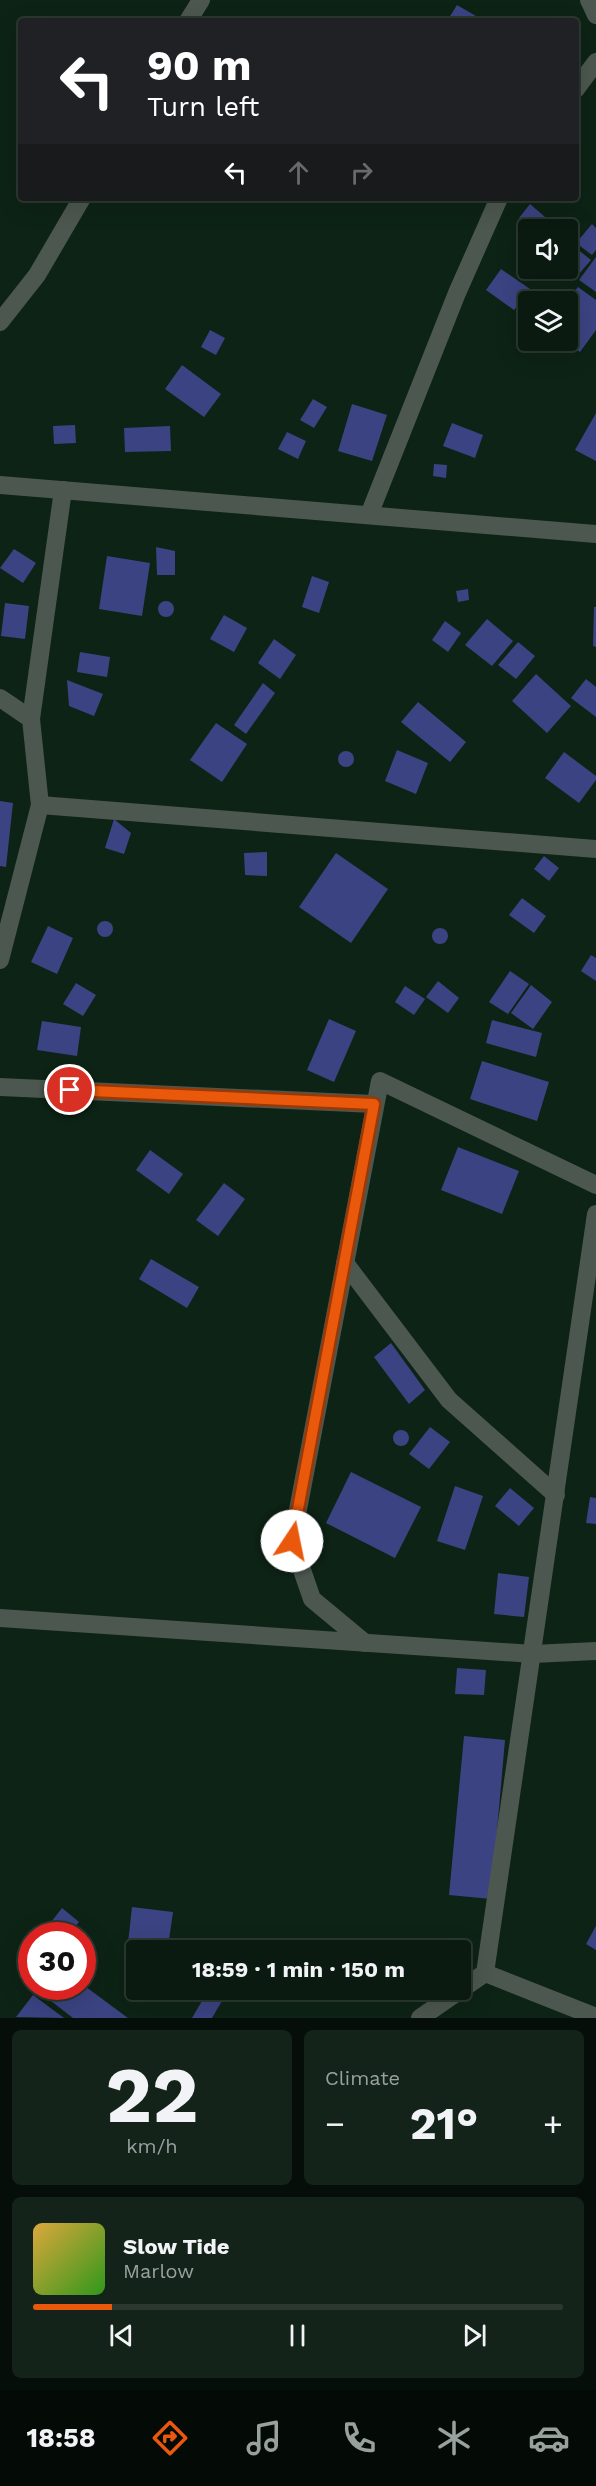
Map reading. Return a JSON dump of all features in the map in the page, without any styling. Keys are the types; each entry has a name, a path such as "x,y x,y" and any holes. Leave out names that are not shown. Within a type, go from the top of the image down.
{"street":[{"path":"190,18 201,0"},
{"path":"589,0 596,15"},
{"path":"579,85 596,62"},
{"path":"0,322 37,274 80,201"},
{"path":"369,515 457,293 498,201"},
{"path":"0,485 596,534"},
{"path":"0,960 40,805 31,719 63,490"},
{"path":"0,698 31,719"},
{"path":"40,805 596,849"},
{"path":"365,1642 312,1599 292,1541 380,1081 596,1185"},
{"path":"0,1087 374,1104"},
{"path":"420,2018 485,1973 596,1214"},
{"path":"345,1263 449,1400 556,1495"},
{"path":"0,1618 533,1654 596,1651"},
{"path":"485,1973 596,2017"}],"building":[{"path":"457,5 479,18 449,18"},
{"path":"530,204 545,217 543,219 519,218"},
{"path":"592,224 596,228 596,250 592,255 578,244 578,241"},
{"path":"578,250 591,260 578,275"},
{"path":"596,257 596,292 579,280"},
{"path":"501,269 530,289 518,291 518,305 514,310 486,290"},
{"path":"578,287 596,300 596,330 580,352 578,351 578,291 575,291"},
{"path":"210,330 225,338 216,355 201,347"},
{"path":"182,365 221,394 204,417 165,389"},
{"path":"313,399 327,407 314,428 300,420"},
{"path":"352,404 387,415 372,461 338,451"},
{"path":"596,413 596,461 575,450"},
{"path":"452,423 483,435 475,458 443,446"},
{"path":"75,425 76,443 54,444 53,426"},
{"path":"170,426 171,451 125,452 124,428"},
{"path":"287,432 306,441 298,459 278,449"},
{"path":"434,464 447,465 446,478 433,476"},
{"path":"156,547 175,551 175,575 157,575"},
{"path":"14,549 36,563 23,583 0,568"},
{"path":"107,556 150,563 142,616 99,609"},
{"path":"312,576 329,582 319,613 302,607"},
{"path":"468,589 469,600 458,602 456,591"},
{"path":"166,601 174,609 166,617 158,609"},
{"path":"5,603 29,606 25,639 1,636"},
{"path":"594,607 596,607 596,647 593,646"},
{"path":"224,615 247,628 234,652 210,639"},
{"path":"487,619 513,641 492,666 465,645"},
{"path":"445,621 461,633 448,652 432,640"},
{"path":"274,639 296,655 280,679 258,663"},
{"path":"518,642 535,656 516,679 498,665"},
{"path":"80,652 110,657 107,677 77,672"},
{"path":"536,674 571,706 547,733 512,701"},
{"path":"586,679 596,687 596,717 571,698"},
{"path":"67,680 103,694 94,716 69,706"},
{"path":"263,683 275,693 246,734 234,725"},
{"path":"418,702 466,742 450,762 401,722"},
{"path":"216,723 247,744 222,782 190,760"},
{"path":"397,750 428,763 416,794 385,781"},
{"path":"346,751 354,759 346,767 338,759"},
{"path":"564,752 596,776 596,780 579,803 545,778"},
{"path":"0,801 13,803 6,867 0,866"},
{"path":"114,819 131,833 124,854 105,848"},
{"path":"267,852 267,876 245,875 244,853"},
{"path":"336,853 388,889 351,943 299,907"},
{"path":"544,856 559,868 549,881 534,869"},
{"path":"522,898 546,916 534,933 509,915"},
{"path":"105,921 113,929 105,937 97,929"},
{"path":"48,926 73,938 57,974 31,962"},
{"path":"440,928 448,936 440,944 432,936"},
{"path":"591,955 596,958 596,981 581,971"},
{"path":"510,971 529,984 508,1014 489,1002"},
{"path":"438,981 459,998 448,1013 426,997"},
{"path":"76,983 96,995 83,1016 63,1004"},
{"path":"531,985 552,1002 533,1029 511,1013"},
{"path":"405,986 425,999 414,1015 395,1002"},
{"path":"329,1019 356,1031 334,1082 307,1070"},
{"path":"492,1020 542,1033 536,1057 486,1043"},
{"path":"42,1021 81,1027 77,1056 37,1050"},
{"path":"482,1061 549,1082 537,1121 470,1099"},
{"path":"458,1147 519,1171 502,1214 441,1190"},
{"path":"150,1150 183,1174 169,1194 136,1170"},
{"path":"224,1183 245,1199 218,1236 196,1220"},
{"path":"151,1259 199,1287 187,1308 139,1279"},
{"path":"391,1343 425,1390 409,1404 374,1357"},
{"path":"430,1427 450,1442 429,1469 409,1454"},
{"path":"401,1430 409,1438 401,1446 393,1438"},
{"path":"351,1472 421,1507 395,1558 326,1523"},
{"path":"455,1486 483,1496 465,1550 437,1541"},
{"path":"510,1488 534,1508 519,1526 495,1506"},
{"path":"590,1497 596,1498 596,1524 586,1523"},
{"path":"498,1573 529,1577 524,1617 494,1614"},
{"path":"457,1668 486,1670 484,1695 455,1694"},
{"path":"464,1736 505,1740 491,1899 449,1895"},
{"path":"132,1907 173,1912 169,1940 128,1940"},
{"path":"62,1908 79,1922 51,1922"},
{"path":"596,1926 596,1950 586,1944"},
{"path":"96,1994 128,2018 73,2018 51,2001 96,2000"},
{"path":"29,2000 40,2000 64,2018 16,2017"},
{"path":"203,2000 223,2000 212,2018 192,2018"}],"route":[{"path":"70,1090 374,1104 292,1541"}]}
